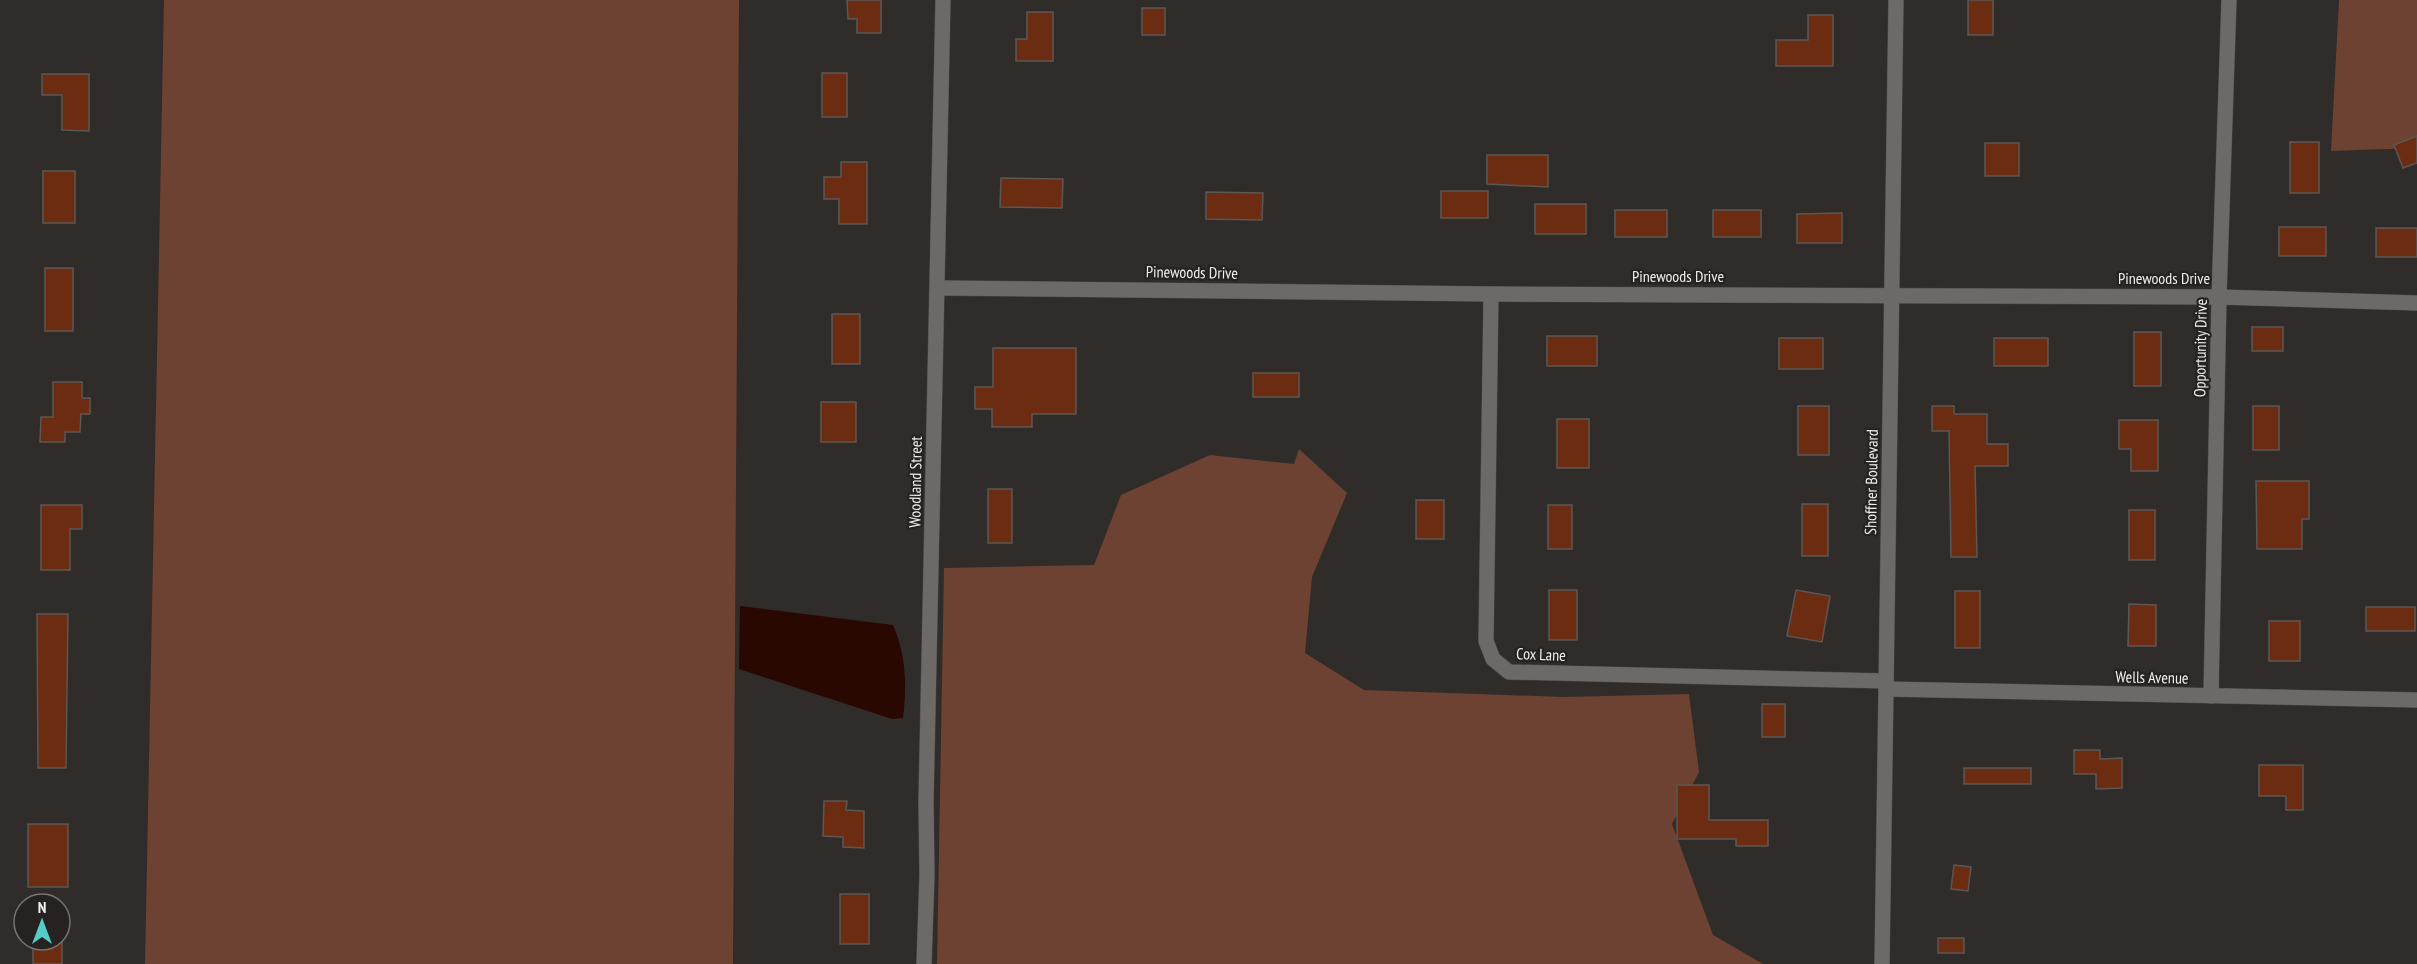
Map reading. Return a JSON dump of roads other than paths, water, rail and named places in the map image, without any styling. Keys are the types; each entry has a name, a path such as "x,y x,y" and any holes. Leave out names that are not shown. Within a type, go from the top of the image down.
{"street":[{"name":"Woodland Street","path":"924,964 943,0"},
{"name":"Shoffner Boulevard","path":"1882,964 1896,0"},
{"name":"Opportunity Drive","path":"2211,696 2219,297 2229,0"},
{"name":"Pinewoods Drive","path":"938,288 1491,294 2219,297 2417,303"},
{"name":"Cox Lane","path":"1491,294 1486,641 1493,659 1509,672 1886,685"},
{"name":"Wells Avenue","path":"1886,685 2211,696 2417,700"}]}
